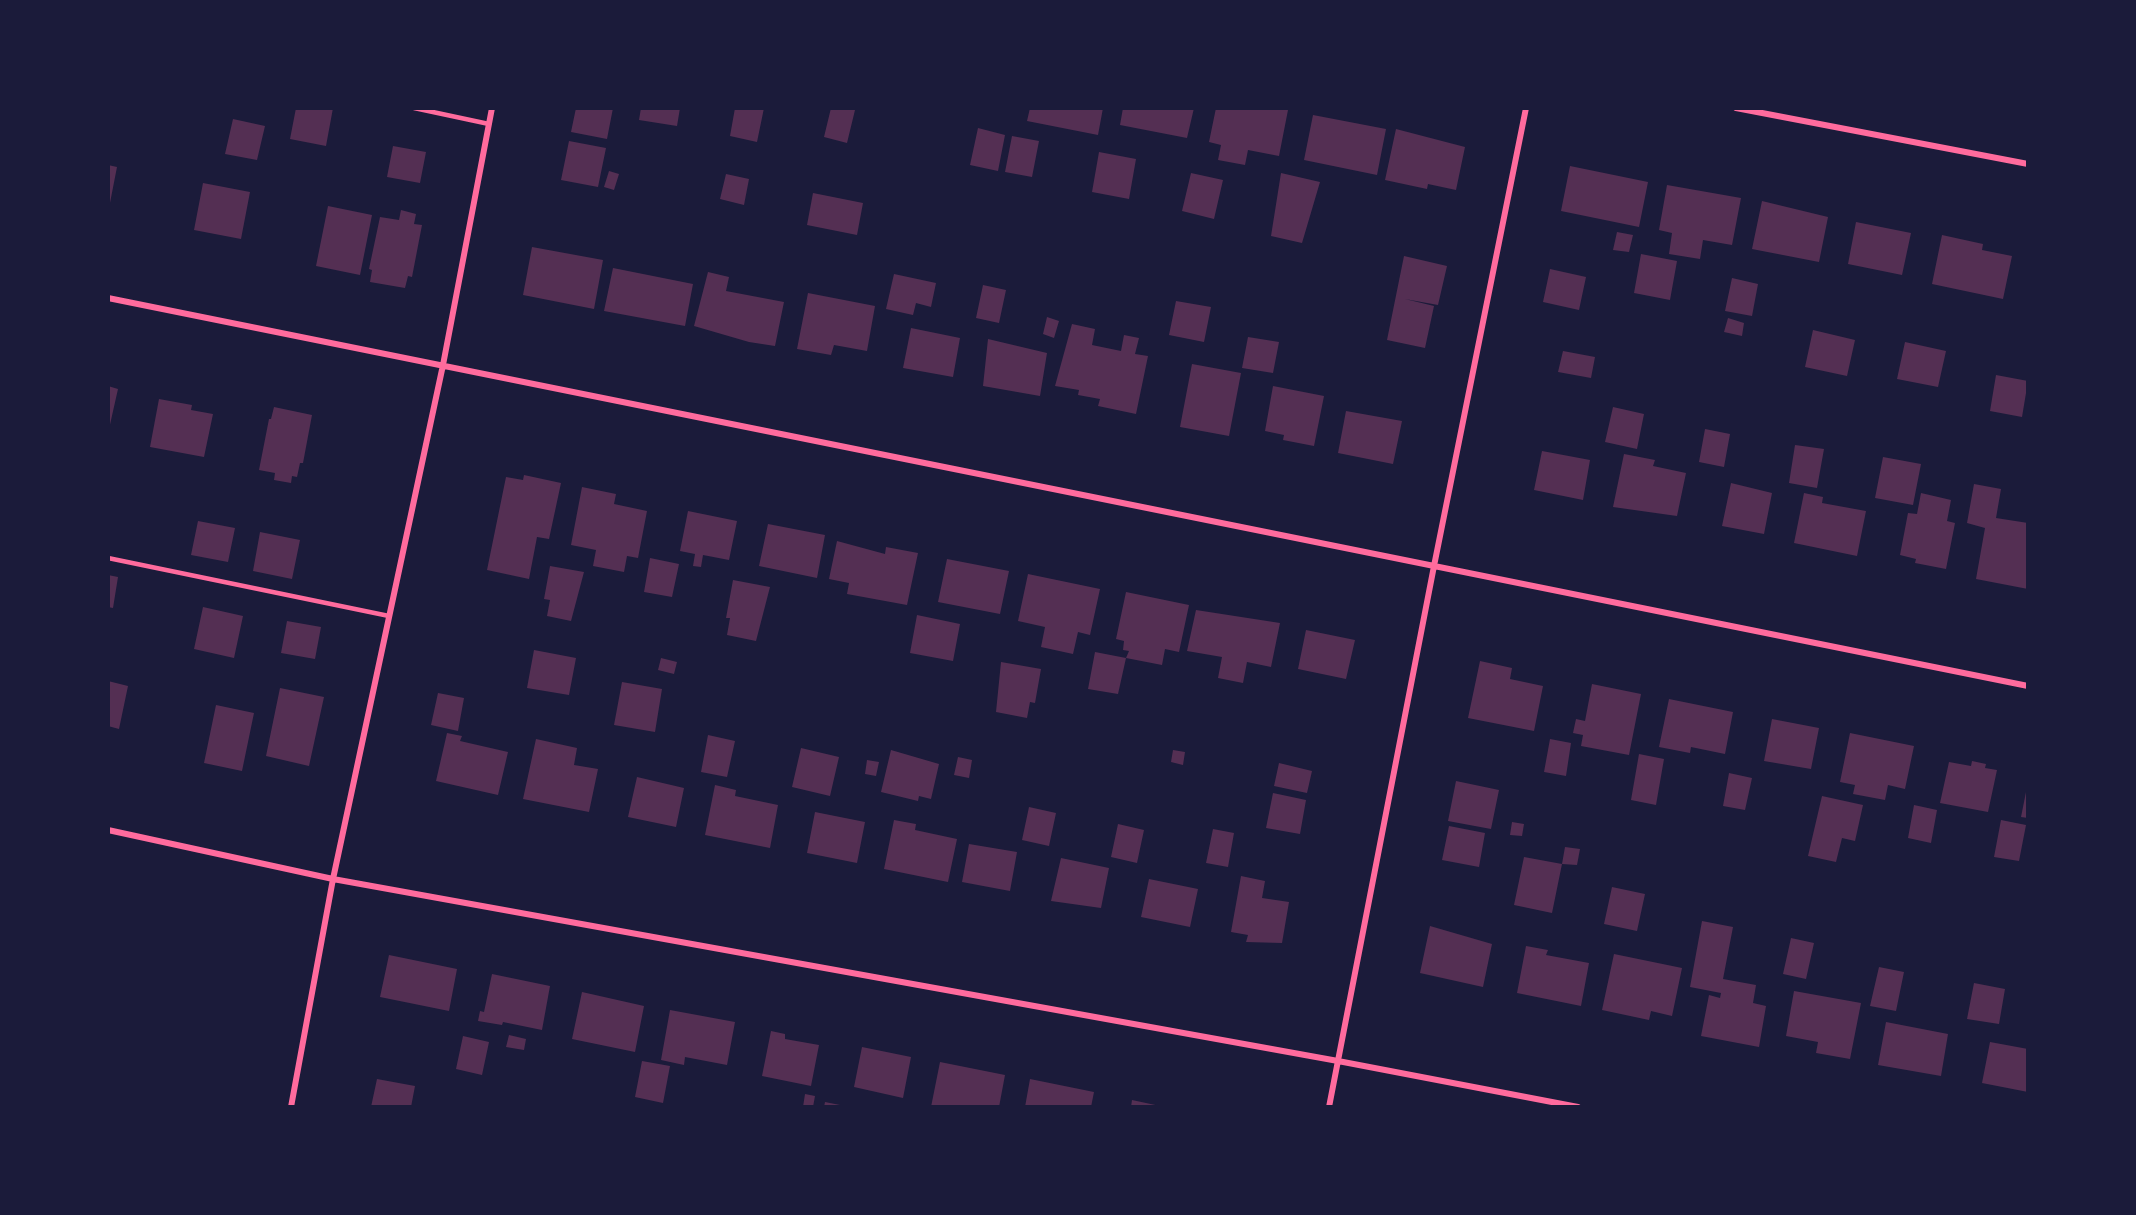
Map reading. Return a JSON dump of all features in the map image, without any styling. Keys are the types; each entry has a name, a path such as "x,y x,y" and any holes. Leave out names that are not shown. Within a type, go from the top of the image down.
{"street":[{"path":"291,1107 333,879 442,365 492,108"},
{"path":"1329,1107 1526,108"},
{"path":"1736,108 2028,164"},
{"path":"108,298 2028,686"},
{"path":"108,830 333,879 1338,1061 1578,1107"}],"lane":[{"path":"414,108 489,124"},
{"path":"108,558 389,616"}],"building":[{"path":"296,108 333,108 326,146 290,139"},
{"path":"576,108 613,108 607,139 571,132"},
{"path":"641,108 680,108 677,126 639,120"},
{"path":"735,108 764,108 757,142 730,136"},
{"path":"831,108 855,110 847,143 824,137"},
{"path":"1030,108 1103,108 1098,135 1027,121"},
{"path":"1123,108 1194,108 1187,138 1120,125"},
{"path":"1216,108 1288,110 1279,156 1248,150 1245,165 1218,160 1221,145 1209,142"},
{"path":"1313,115 1386,129 1377,175 1304,160"},
{"path":"233,119 265,126 257,160 225,154"},
{"path":"978,128 1005,135 998,171 970,165"},
{"path":"1396,129 1465,147 1456,190 1428,184 1427,189 1385,180"},
{"path":"1012,136 1039,141 1032,177 1005,172"},
{"path":"569,141 606,148 598,187 561,180"},
{"path":"393,146 426,152 420,183 387,177"},
{"path":"1099,152 1136,159 1129,199 1092,192"},
{"path":"108,165 117,167 109,208 108,208"},
{"path":"1570,166 1648,182 1639,227 1561,211"},
{"path":"609,171 619,174 614,190 604,187"},
{"path":"1191,173 1223,180 1214,219 1182,211"},
{"path":"1281,173 1320,182 1302,243 1271,236"},
{"path":"726,174 749,179 744,205 720,199"},
{"path":"203,183 250,192 241,239 194,230"},
{"path":"1667,185 1741,198 1732,245 1703,240 1700,259 1669,254 1672,233 1659,230"},
{"path":"813,193 863,203 857,235 807,225"},
{"path":"1762,201 1828,217 1819,262 1752,249"},
{"path":"328,206 372,215 360,275 316,266"},
{"path":"401,210 416,214 414,224 422,225 412,277 408,276 405,288 370,282 372,270 369,269 380,217 399,220"},
{"path":"1856,222 1911,233 1902,275 1848,264"},
{"path":"1617,232 1633,235 1629,252 1613,250"},
{"path":"1942,235 1983,244 1982,250 2012,256 2003,299 1932,284"},
{"path":"532,247 603,260 594,309 523,295"},
{"path":"1641,254 1677,261 1670,300 1634,293"},
{"path":"1404,256 1447,266 1438,305 1405,299 1434,306 1425,348 1387,340"},
{"path":"613,268 693,284 685,326 604,311"},
{"path":"1550,269 1586,277 1579,310 1543,302"},
{"path":"708,272 729,277 726,291 784,302 775,346 749,342 694,326"},
{"path":"894,274 936,283 931,307 916,303 913,315 886,309"},
{"path":"1732,278 1758,284 1752,316 1725,311"},
{"path":"983,285 1006,290 999,323 976,318"},
{"path":"808,293 875,306 867,351 834,345 831,355 797,349"},
{"path":"1176,301 1211,307 1204,342 1169,335"},
{"path":"1047,317 1059,321 1054,338 1043,334"},
{"path":"1728,318 1744,323 1742,336 1724,332"},
{"path":"1072,324 1095,329 1092,345 1121,351 1124,335 1139,338 1135,354 1148,356 1136,414 1098,406 1100,399 1078,395 1079,390 1055,386"},
{"path":"911,328 960,338 953,377 903,368"},
{"path":"1813,330 1855,340 1847,376 1805,367"},
{"path":"1248,337 1279,342 1273,373 1242,368"},
{"path":"988,339 1047,353 1040,396 983,386"},
{"path":"1905,342 1946,351 1938,387 1897,379"},
{"path":"1563,351 1595,357 1591,378 1558,372"},
{"path":"1192,364 1241,373 1229,436 1180,427"},
{"path":"1996,375 2028,381 2022,417 1990,411"},
{"path":"108,386 118,389 109,429 108,429"},
{"path":"1273,386 1324,396 1314,446 1283,440 1284,435 1265,431"},
{"path":"159,399 192,405 191,410 213,414 204,457 150,447"},
{"path":"274,407 312,415 303,463 300,463 297,477 292,476 291,483 274,480 275,473 259,470 269,419 271,419"},
{"path":"1613,407 1644,414 1637,449 1605,442"},
{"path":"1346,411 1402,421 1393,464 1338,453"},
{"path":"1705,429 1730,434 1724,467 1699,462"},
{"path":"1795,445 1824,449 1817,488 1789,483"},
{"path":"1542,451 1590,460 1583,500 1534,490"},
{"path":"1624,454 1655,460 1653,466 1686,473 1677,516 1613,507"},
{"path":"1883,457 1921,464 1913,505 1875,498"},
{"path":"524,475 561,483 549,539 537,537 529,579 487,570 506,477 523,480"},
{"path":"1731,483 1772,493 1764,534 1722,526"},
{"path":"1974,484 2001,489 1996,518 2028,523 2028,589 1976,579 1985,528 1967,523"},
{"path":"582,487 616,494 614,504 647,511 638,558 627,556 624,572 593,566 596,550 571,545"},
{"path":"1804,493 1823,497 1822,503 1866,511 1857,556 1794,543"},
{"path":"1921,493 1951,500 1947,521 1955,523 1946,569 1915,563 1916,559 1900,555 1908,513 1917,514"},
{"path":"688,511 737,521 729,560 703,555 701,567 693,566 695,554 680,551"},
{"path":"198,521 235,528 228,562 191,555"},
{"path":"768,524 825,535 817,578 759,566"},
{"path":"260,532 300,540 292,579 253,571"},
{"path":"837,541 885,554 886,547 918,553 907,605 847,594 849,583 829,579"},
{"path":"650,558 679,564 672,597 644,592"},
{"path":"947,559 1009,571 1000,614 938,602"},
{"path":"550,566 584,572 571,621 547,616 550,600 544,599"},
{"path":"1028,574 1100,589 1090,635 1078,632 1073,654 1041,647 1045,627 1018,621"},
{"path":"108,575 118,577 113,608 108,607"},
{"path":"733,580 770,587 756,641 727,635 730,618 726,618"},
{"path":"1126,592 1189,605 1179,652 1165,649 1162,665 1126,658 1129,651 1123,650 1124,641 1116,639"},
{"path":"203,607 243,616 234,658 194,649"},
{"path":"1196,610 1280,623 1271,667 1247,662 1243,683 1218,678 1222,657 1187,651"},
{"path":"917,615 960,624 953,661 910,653"},
{"path":"287,621 321,627 315,659 281,653"},
{"path":"1306,630 1355,640 1346,679 1298,669"},
{"path":"534,650 576,658 569,695 527,688"},
{"path":"1095,652 1126,658 1118,694 1088,689"},
{"path":"661,658 677,662 674,674 658,670"},
{"path":"1480,661 1512,668 1510,679 1543,686 1534,731 1468,718"},
{"path":"1001,662 1041,669 1035,703 1030,702 1027,718 996,712"},
{"path":"108,681 128,686 119,729 108,726"},
{"path":"622,682 662,689 655,732 614,725"},
{"path":"1592,684 1641,694 1629,755 1581,746 1583,735 1573,733 1576,719 1585,721"},
{"path":"280,688 324,697 309,766 266,756"},
{"path":"438,693 464,698 458,731 431,725"},
{"path":"1669,699 1733,712 1725,754 1691,747 1690,753 1659,747"},
{"path":"216,705 254,713 242,771 204,763"},
{"path":"1772,719 1819,728 1811,769 1764,761"},
{"path":"447,733 462,736 460,741 508,752 498,795 436,781"},
{"path":"1850,733 1914,746 1905,789 1888,785 1885,800 1853,794 1855,785 1840,782"},
{"path":"708,735 735,741 727,777 701,772"},
{"path":"536,739 577,748 574,765 598,769 589,812 523,799"},
{"path":"1550,739 1571,743 1566,776 1544,772"},
{"path":"801,748 839,757 830,796 792,787"},
{"path":"891,750 939,764 931,799 919,796 918,801 881,792"},
{"path":"1173,750 1185,752 1183,765 1171,762"},
{"path":"1639,754 1664,759 1656,805 1631,800"},
{"path":"958,757 972,760 969,778 954,775"},
{"path":"867,760 879,762 876,776 865,774"},
{"path":"1972,761 1986,764 1985,768 1997,770 1988,812 1940,803 1949,762 1971,766"},
{"path":"1279,763 1312,771 1307,793 1274,786"},
{"path":"1729,773 1752,778 1745,810 1723,806"},
{"path":"637,777 684,788 676,827 628,817"},
{"path":"1456,781 1499,790 1491,829 1448,821"},
{"path":"715,785 736,790 735,796 778,805 770,848 705,835"},
{"path":"2028,788 2028,818 2021,817"},
{"path":"1273,793 1306,800 1300,834 1266,828"},
{"path":"1822,796 1863,805 1855,841 1842,838 1836,862 1808,856"},
{"path":"1914,805 1937,810 1931,843 1908,838"},
{"path":"1029,807 1056,813 1049,846 1022,840"},
{"path":"815,812 865,822 857,863 807,853"},
{"path":"894,820 916,824 915,830 957,839 948,882 884,869"},
{"path":"2001,820 2026,825 2019,861 1994,857"},
{"path":"1512,822 1524,824 1522,836 1510,835"},
{"path":"1118,824 1144,830 1137,863 1111,857"},
{"path":"1449,826 1485,833 1479,867 1442,860"},
{"path":"1213,829 1234,833 1228,867 1206,863"},
{"path":"969,844 1017,852 1010,891 962,882"},
{"path":"1565,847 1580,849 1577,865 1562,864"},
{"path":"1524,857 1562,864 1552,913 1514,905"},
{"path":"1061,858 1109,868 1101,908 1051,901"},
{"path":"1241,876 1265,881 1262,898 1289,902 1282,943 1246,942 1248,935 1231,932"},
{"path":"1149,879 1198,889 1190,927 1141,917"},
{"path":"1612,887 1645,894 1637,931 1604,924"},
{"path":"1702,921 1733,927 1723,979 1756,985 1753,1003 1766,1006 1759,1047 1701,1036 1709,995 1720,998 1721,993 1690,987"},
{"path":"1430,926 1492,944 1483,987 1420,973"},
{"path":"1791,938 1814,943 1806,979 1783,974"},
{"path":"1526,946 1548,950 1546,955 1589,963 1581,1006 1517,993"},
{"path":"1614,954 1682,968 1672,1016 1651,1011 1649,1020 1602,1010"},
{"path":"389,955 457,969 449,1011 380,997"},
{"path":"1879,967 1904,972 1896,1011 1870,1006"},
{"path":"492,974 550,986 542,1030 503,1022 502,1025 478,1021 480,1011 484,1012"},
{"path":"1974,983 2005,989 1999,1024 1967,1019"},
{"path":"1794,991 1861,1003 1850,1059 1816,1053 1818,1042 1786,1036"},
{"path":"582,992 644,1006 635,1052 572,1039"},
{"path":"670,1010 735,1022 727,1065 685,1057 684,1065 661,1060"},
{"path":"1886,1022 1948,1034 1941,1076 1878,1065"},
{"path":"771,1031 785,1034 785,1039 819,1045 811,1086 762,1076"},
{"path":"509,1035 526,1039 524,1050 506,1047"},
{"path":"463,1036 489,1042 482,1075 456,1069"},
{"path":"1990,1042 2028,1049 2028,1092 1982,1083"},
{"path":"862,1047 911,1057 903,1098 854,1087"},
{"path":"642,1061 670,1066 663,1103 635,1097"},
{"path":"940,1062 1005,1075 999,1107 931,1107"},
{"path":"377,1079 415,1086 411,1107 371,1107"},
{"path":"1030,1079 1094,1092 1091,1107 1025,1107"},
{"path":"805,1094 815,1096 813,1107 803,1107"},
{"path":"1132,1100 1160,1106 1160,1107 1131,1107"},
{"path":"825,1102 845,1106 845,1107 824,1107"}]}
